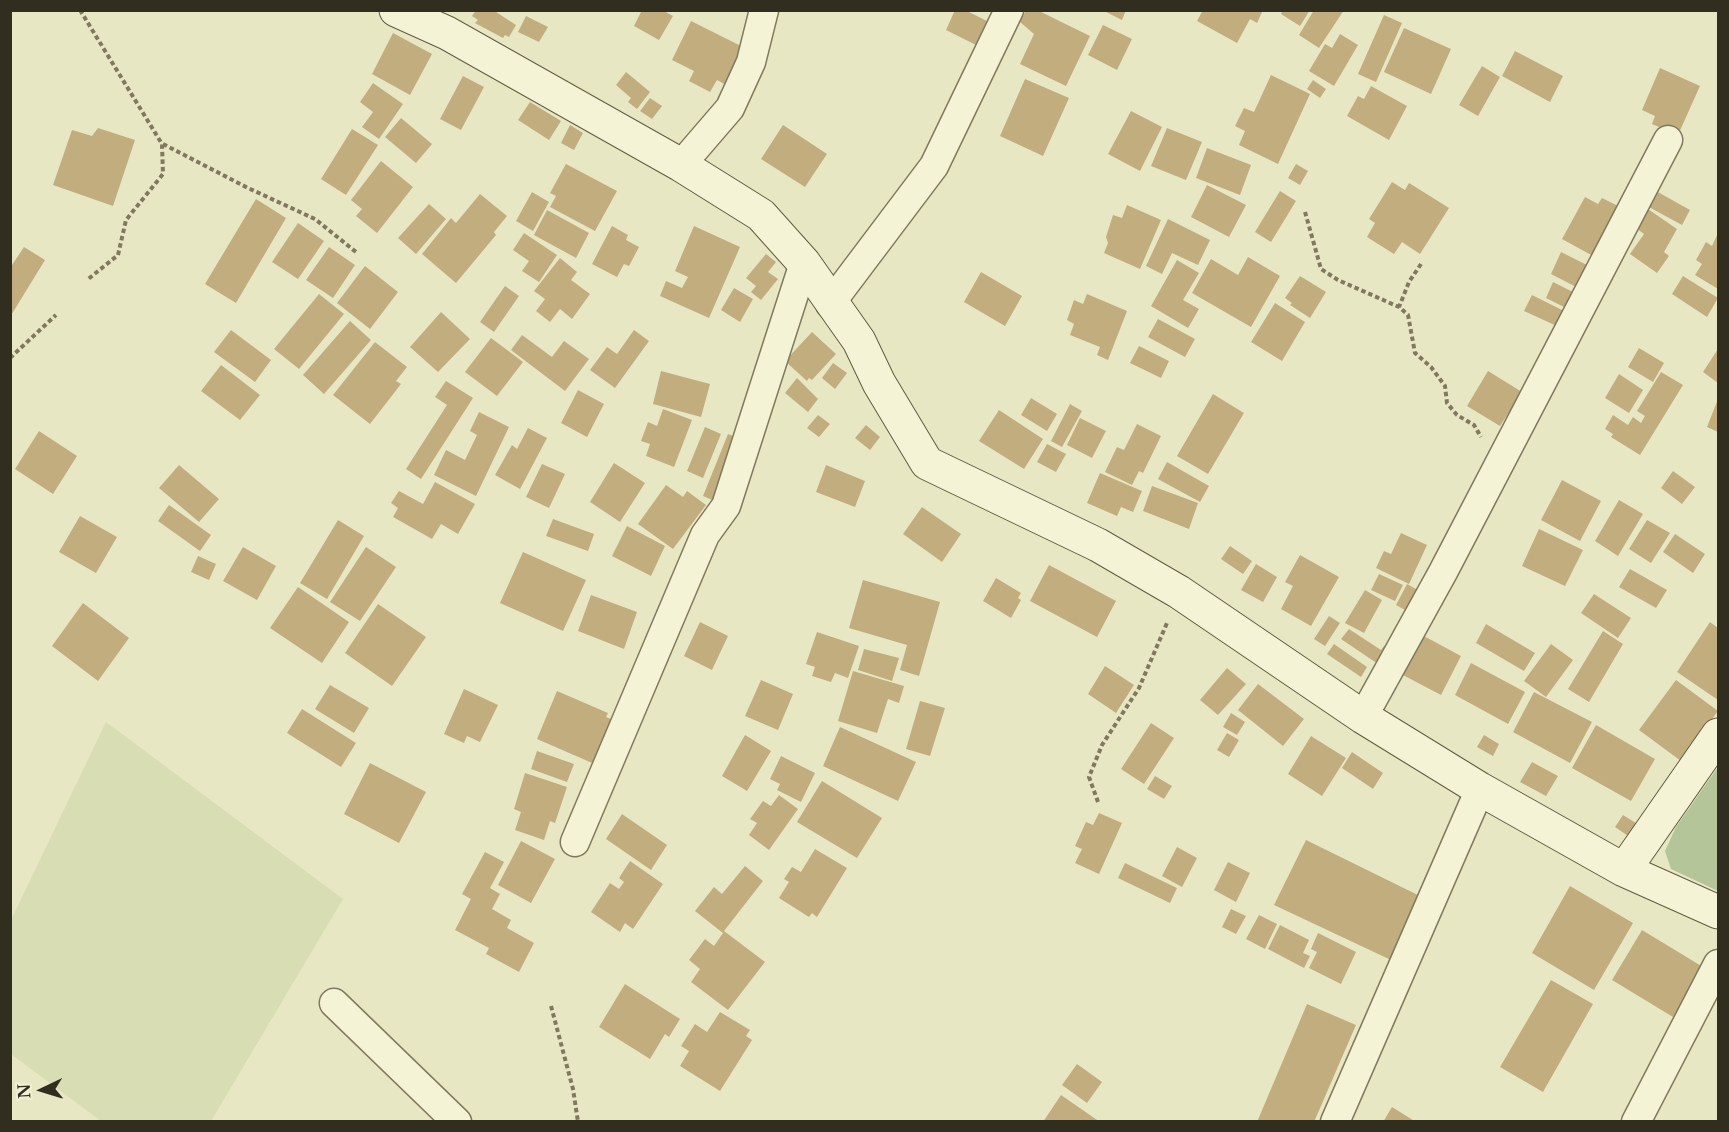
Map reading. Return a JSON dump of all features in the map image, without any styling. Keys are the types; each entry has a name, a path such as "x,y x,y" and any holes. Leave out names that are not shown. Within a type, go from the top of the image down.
{"street":[{"path":"396,10 447,33 681,165 761,215 804,263 830,304 859,341 884,391 927,463 1098,545 1179,592 1363,717 1480,789 1624,870 1719,912"},
{"path":"681,165 730,108 751,62 764,10"},
{"path":"830,304 933,166 1009,10"},
{"path":"1363,717 1443,572 1495,468 1668,140"},
{"path":"575,842 705,535 726,506 804,263"},
{"path":"1624,870 1719,735"},
{"path":"1335,1122 1480,789"},
{"path":"1636,1122 1719,964"},
{"path":"334,1003 457,1122"}],"path":[{"path":"81,10 162,144 163,174 126,220 118,255 87,280"},
{"path":"162,144 315,219 356,252"},
{"path":"1305,212 1321,269 1338,280 1399,307 1408,315 1414,353 1431,367 1445,386 1447,403 1456,415 1474,425 1495,468"},
{"path":"1399,307 1408,282 1420,264"},
{"path":"10,358 56,315"},
{"path":"1098,802 1089,777 1102,745 1139,688 1156,652 1179,592"},
{"path":"551,1006 573,1089 578,1122"}],"green space":[{"path":"106,722 343,899 211,1121 101,1121 11,1054 11,920"},
{"path":"1718,767 1718,891 1671,869 1665,851 1676,827"}],"building":[{"path":"476,10 493,10 516,25 509,37 505,35 503,38 475,23 478,20 472,16"},
{"path":"642,10 662,10 673,16 659,40 634,26"},
{"path":"955,10 965,10 991,23 980,47 946,30"},
{"path":"1026,10 1037,10 1090,36 1066,86 1020,64 1034,34 1020,22"},
{"path":"1102,10 1126,10 1122,20"},
{"path":"1203,10 1263,10 1257,23 1250,19 1237,43 1197,21"},
{"path":"1283,10 1310,10 1300,26 1281,14"},
{"path":"1314,10 1344,10 1319,48 1299,35"},
{"path":"1384,15 1402,23 1376,82 1358,74"},
{"path":"526,16 548,27 539,42 518,32"},
{"path":"691,21 745,48 726,85 717,80 710,92 689,81 694,71 672,60"},
{"path":"1103,25 1132,39 1117,70 1088,55"},
{"path":"1404,28 1451,49 1431,94 1384,72"},
{"path":"393,33 432,54 410,95 372,74"},
{"path":"1340,34 1358,45 1334,86 1309,71 1325,44 1332,48"},
{"path":"1515,51 1563,76 1550,102 1502,76"},
{"path":"1482,66 1500,77 1478,116 1459,105"},
{"path":"1660,68 1700,86 1678,135 1652,124 1655,116 1642,110"},
{"path":"626,72 650,92 637,109 628,102 631,98 616,85"},
{"path":"1271,75 1310,94 1278,164 1239,145 1245,131 1235,126 1244,108 1254,112"},
{"path":"463,76 484,87 461,130 440,119"},
{"path":"1025,79 1069,98 1043,156 1000,136"},
{"path":"1313,80 1326,89 1320,98 1307,89"},
{"path":"373,83 403,104 379,139 362,127 373,112 360,102"},
{"path":"1371,86 1407,106 1389,140 1347,116 1358,96 1364,99"},
{"path":"650,98 662,106 652,119 640,111"},
{"path":"530,102 561,121 549,140 518,120"},
{"path":"1131,111 1162,127 1140,171 1108,154"},
{"path":"401,118 432,144 416,163 385,137"},
{"path":"570,125 583,133 574,150 561,143"},
{"path":"783,125 827,154 805,187 761,159"},
{"path":"98,128 135,140 113,206 53,185 72,130 92,136"},
{"path":"1167,128 1202,142 1186,180 1151,166"},
{"path":"352,129 378,145 346,195 321,179"},
{"path":"1207,148 1251,165 1240,195 1196,178"},
{"path":"381,161 413,187 377,233 356,216 362,209 351,200"},
{"path":"566,164 617,191 595,231 550,207 556,196 550,193"},
{"path":"1296,164 1308,171 1300,185 1288,178"},
{"path":"1392,182 1405,190 1409,183 1449,208 1420,254 1402,242 1394,254 1367,237 1375,223 1369,219"},
{"path":"1207,185 1246,205 1229,237 1191,217"},
{"path":"1280,191 1296,201 1271,242 1255,232"},
{"path":"1656,191 1690,210 1682,225 1647,206"},
{"path":"532,192 549,202 533,231 516,221"},
{"path":"480,194 507,216 494,232 496,235 456,283 422,254 451,218 456,223"},
{"path":"1585,197 1598,204 1602,198 1620,207 1593,256 1562,239"},
{"path":"256,199 286,218 236,303 205,284"},
{"path":"429,204 446,219 416,254 398,238"},
{"path":"1127,205 1161,220 1140,269 1104,253 1113,215 1122,218"},
{"path":"1645,207 1677,229 1664,252 1669,256 1657,273 1630,254 1644,234 1632,225"},
{"path":"547,210 589,233 576,258 534,235"},
{"path":"1168,219 1210,240 1198,265 1172,253 1162,274 1146,266"},
{"path":"298,223 324,241 298,279 272,262"},
{"path":"612,226 628,235 626,240 639,247 629,266 624,264 617,277 592,264"},
{"path":"694,226 740,247 709,318 660,296 666,281 682,288 688,277 675,271"},
{"path":"524,233 557,255 539,282 522,271 529,261 513,250"},
{"path":"1718,233 1718,289 1695,275 1702,264 1696,260 1706,242 1712,246"},
{"path":"24,247 45,260 10,317 10,268"},
{"path":"329,247 355,265 333,298 306,280"},
{"path":"1561,252 1591,267 1580,289 1551,274"},
{"path":"766,254 776,262 768,272 778,279 761,300 751,292 756,286 746,278"},
{"path":"1248,257 1280,276 1251,327 1192,293 1211,259 1238,275"},
{"path":"560,258 577,272 571,280 590,294 572,319 560,309 550,322 536,311 545,299 534,291"},
{"path":"1177,260 1199,273 1183,300 1199,309 1188,328 1151,306"},
{"path":"365,266 398,292 370,329 337,303"},
{"path":"981,272 1022,296 1005,326 964,302"},
{"path":"1300,276 1326,292 1310,318 1290,305 1292,303 1285,298"},
{"path":"1683,276 1718,298 1707,317 1672,294"},
{"path":"1553,282 1577,294 1570,310 1546,298"},
{"path":"505,286 519,296 494,332 480,322"},
{"path":"734,288 753,299 740,322 721,310"},
{"path":"319,294 344,314 299,369 274,349"},
{"path":"1087,294 1127,311 1108,360 1097,355 1100,347 1070,335 1074,324 1067,320 1074,300 1083,304"},
{"path":"1532,295 1566,312 1559,327 1524,311"},
{"path":"1275,303 1305,322 1282,361 1251,342"},
{"path":"441,312 470,339 438,372 410,347"},
{"path":"1158,319 1195,339 1185,357 1148,337"},
{"path":"350,321 371,340 324,394 303,375"},
{"path":"231,330 271,360 255,382 214,352"},
{"path":"634,330 649,341 615,388 590,370 607,347 617,354"},
{"path":"812,332 836,354 812,380 809,378 807,381 785,361"},
{"path":"522,335 552,357 564,341 589,359 565,391 511,350"},
{"path":"491,338 523,362 497,396 465,372"},
{"path":"375,342 407,367 396,381 401,384 370,424 333,395"},
{"path":"1139,346 1169,361 1161,378 1130,363"},
{"path":"1639,348 1664,363 1653,382 1628,367"},
{"path":"1718,349 1718,383 1703,372"},
{"path":"833,363 847,373 835,389 822,378"},
{"path":"221,365 260,395 240,420 201,391"},
{"path":"661,371 710,384 701,417 653,404"},
{"path":"1488,371 1522,392 1500,426 1467,406"},
{"path":"1661,372 1683,385 1640,455 1611,437 1613,434 1605,429 1613,415 1628,425 1633,417 1641,423 1645,416 1637,411"},
{"path":"1619,374 1643,390 1629,413 1605,398"},
{"path":"797,378 818,399 808,412 785,393"},
{"path":"446,381 473,398 421,479 406,469 447,405 435,397"},
{"path":"578,390 604,404 587,437 561,423"},
{"path":"1213,394 1244,413 1208,474 1177,456"},
{"path":"1031,398 1057,414 1047,431 1021,415"},
{"path":"1718,399 1718,432 1707,427"},
{"path":"1070,404 1082,411 1062,447 1051,441"},
{"path":"663,409 692,420 674,467 646,456 650,444 641,441 648,422 657,426"},
{"path":"999,410 1043,439 1024,469 979,441"},
{"path":"479,412 509,427 476,496 434,475 446,450 465,460 477,435 470,431"},
{"path":"818,415 830,424 819,437 807,428"},
{"path":"1080,418 1106,431 1092,458 1067,445"},
{"path":"1137,424 1161,436 1143,473 1139,471 1132,485 1105,472 1117,447 1124,450"},
{"path":"866,425 880,437 870,450 855,438"},
{"path":"705,427 721,434 703,478 687,471"},
{"path":"528,428 547,438 520,489 495,475 512,445 517,449"},
{"path":"39,431 77,456 53,494 15,469"},
{"path":"728,434 745,441 719,503 703,496"},
{"path":"1047,444 1066,454 1056,472 1037,462"},
{"path":"1167,462 1209,486 1200,502 1158,479"},
{"path":"614,463 645,483 620,522 590,502"},
{"path":"542,464 565,474 549,508 526,497"},
{"path":"179,465 219,499 199,522 159,488"},
{"path":"826,465 865,481 855,507 816,492"},
{"path":"1673,471 1695,487 1682,504 1661,488"},
{"path":"1100,473 1142,491 1133,512 1121,507 1117,516 1087,503"},
{"path":"1562,480 1601,501 1580,541 1541,520"},
{"path":"435,482 475,504 458,534 441,524 432,539 393,517 398,508 391,503 399,491 423,504"},
{"path":"666,485 683,497 687,491 706,505 673,549 638,524"},
{"path":"1152,486 1198,503 1189,529 1143,511"},
{"path":"1619,500 1643,514 1618,556 1595,541"},
{"path":"169,505 211,535 200,551 158,521"},
{"path":"922,507 961,534 942,562 903,534"},
{"path":"80,516 117,537 96,573 59,552"},
{"path":"553,519 594,534 588,551 546,536"},
{"path":"338,520 364,536 327,599 300,583"},
{"path":"1647,520 1670,533 1651,563 1629,549"},
{"path":"627,526 665,546 651,576 612,556"},
{"path":"1539,529 1583,550 1565,586 1522,566"},
{"path":"1401,533 1427,545 1409,584 1376,568 1384,551 1391,554"},
{"path":"1675,534 1705,554 1693,573 1663,552"},
{"path":"1230,546 1252,561 1243,574 1221,559"},
{"path":"243,547 276,566 257,600 223,581"},
{"path":"366,547 396,567 360,621 330,602"},
{"path":"523,552 586,580 563,631 500,603"},
{"path":"1300,555 1339,577 1311,626 1281,609 1293,586 1285,582"},
{"path":"198,556 216,564 209,580 191,572"},
{"path":"1256,564 1277,577 1263,602 1241,590"},
{"path":"1049,565 1116,601 1097,637 1030,601"},
{"path":"1630,569 1667,590 1656,608 1619,587"},
{"path":"1379,574 1403,585 1395,601 1371,590"},
{"path":"996,578 1021,593 1018,598 1021,600 1011,618 983,601"},
{"path":"863,580 940,602 919,676 900,670 907,645 849,628"},
{"path":"1407,584 1423,593 1412,614 1396,605"},
{"path":"298,587 349,622 322,663 270,628"},
{"path":"1365,590 1382,600 1364,633 1345,623"},
{"path":"1594,594 1631,618 1618,638 1581,613"},
{"path":"591,595 637,612 624,649 578,631"},
{"path":"83,603 129,638 98,681 52,646"},
{"path":"378,604 426,637 392,686 345,653"},
{"path":"1329,616 1340,623 1325,646 1314,639"},
{"path":"700,622 728,636 712,670 684,656"},
{"path":"1710,622 1718,628 1718,700 1677,672"},
{"path":"1486,624 1535,653 1524,671 1476,643"},
{"path":"1349,629 1381,650 1384,646 1394,653 1384,668 1341,639"},
{"path":"1603,631 1623,644 1589,702 1568,689"},
{"path":"817,632 859,646 848,678 835,673 831,682 812,676 815,667 806,664"},
{"path":"1422,635 1461,656 1441,695 1401,674"},
{"path":"1334,644 1367,667 1361,677 1327,654"},
{"path":"1551,644 1573,660 1546,697 1524,681"},
{"path":"864,649 899,658 892,681 858,670"},
{"path":"1471,663 1525,692 1508,724 1455,695"},
{"path":"1105,666 1134,685 1116,713 1088,694"},
{"path":"1227,668 1246,684 1218,715 1200,700"},
{"path":"853,671 904,686 899,703 888,699 877,733 838,721"},
{"path":"761,680 793,694 778,730 745,716"},
{"path":"1676,680 1718,711 1681,761 1639,730"},
{"path":"1258,684 1304,719 1283,746 1238,710"},
{"path":"330,685 369,708 354,733 315,709"},
{"path":"464,689 498,705 480,742 467,736 464,743 444,734"},
{"path":"557,691 608,713 606,717 618,722 599,766 537,739"},
{"path":"1534,692 1592,722 1570,763 1513,732"},
{"path":"920,701 945,708 930,756 906,749"},
{"path":"302,709 356,743 341,767 287,733"},
{"path":"1231,713 1245,722 1237,735 1223,727"},
{"path":"1151,723 1174,738 1144,784 1121,769"},
{"path":"1596,725 1655,759 1631,801 1572,768"},
{"path":"840,727 916,762 898,801 823,766"},
{"path":"1227,733 1239,740 1229,757 1217,750"},
{"path":"745,735 771,751 747,791 722,776"},
{"path":"1484,735 1499,744 1493,756 1477,747"},
{"path":"1311,736 1346,758 1322,796 1288,774"},
{"path":"537,751 574,764 567,782 531,769"},
{"path":"1352,752 1383,773 1373,789 1342,768"},
{"path":"781,756 815,773 801,802 777,790 780,784 770,779"},
{"path":"1532,762 1558,776 1546,796 1520,782"},
{"path":"370,763 426,792 399,843 344,814"},
{"path":"525,773 567,787 555,823 550,821 544,840 515,830 521,812 514,809"},
{"path":"1155,776 1172,786 1164,799 1147,789"},
{"path":"822,781 882,818 857,858 797,822"},
{"path":"779,795 798,809 769,850 749,835 757,823 750,819 763,801 771,806"},
{"path":"1099,813 1122,823 1099,874 1075,863 1082,849 1075,846 1086,822 1093,825"},
{"path":"622,814 667,845 651,870 606,839"},
{"path":"1623,815 1639,825 1631,838 1615,827"},
{"path":"1306,840 1424,898 1391,960 1274,905"},
{"path":"521,841 555,859 531,903 498,885"},
{"path":"1177,847 1197,858 1182,887 1162,876"},
{"path":"815,849 847,868 817,917 812,913 809,917 779,898 789,882 784,879 792,867 801,872"},
{"path":"485,852 504,862 490,888 500,894 492,909 511,920 507,928 534,943 519,972 486,954 489,948 455,930 471,899 462,894"},
{"path":"630,861 663,884 633,929 625,923 620,932 591,912 610,883 619,889 624,882 619,878"},
{"path":"1228,862 1250,873 1236,902 1214,890"},
{"path":"1125,863 1177,888 1170,903 1118,878"},
{"path":"745,866 763,881 724,931 765,962 728,1010 691,982 700,969 689,960 705,939 714,946 723,933 695,911 714,887 722,894"},
{"path":"1570,886 1633,923 1594,990 1532,953"},
{"path":"1231,909 1246,916 1236,934 1222,927"},
{"path":"1259,915 1277,924 1265,949 1246,939"},
{"path":"1280,925 1309,940 1303,953 1310,956 1304,968 1268,949"},
{"path":"1642,930 1703,967 1673,1017 1612,980"},
{"path":"1318,933 1356,952 1341,984 1309,968 1317,952 1311,949"},
{"path":"1551,980 1593,1004 1543,1092 1500,1067"},
{"path":"625,984 680,1019 669,1037 665,1034 650,1059 599,1027"},
{"path":"1307,1004 1356,1025 1314,1122 1257,1122"},
{"path":"720,1012 750,1030 746,1036 752,1040 720,1091 680,1066 689,1051 681,1046 695,1024 707,1032"},
{"path":"1077,1064 1102,1082 1087,1103 1062,1085"},
{"path":"1061,1095 1100,1122 1043,1122"},
{"path":"1392,1107 1416,1122 1383,1122"}]}
